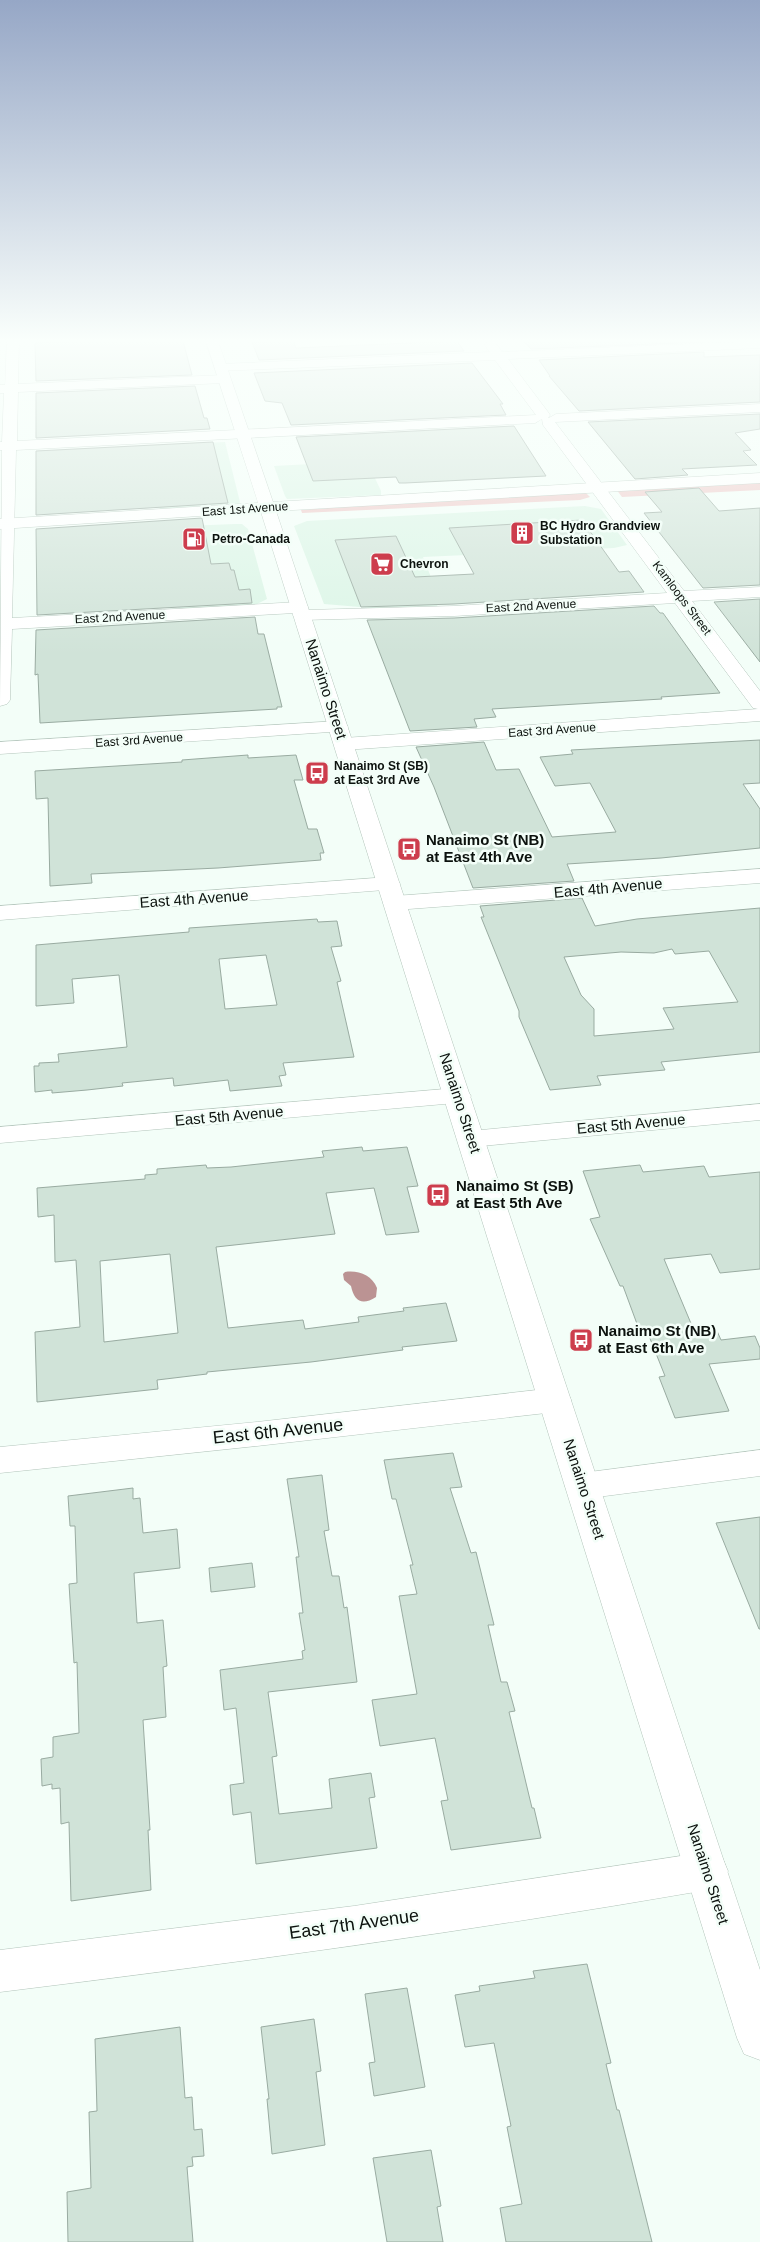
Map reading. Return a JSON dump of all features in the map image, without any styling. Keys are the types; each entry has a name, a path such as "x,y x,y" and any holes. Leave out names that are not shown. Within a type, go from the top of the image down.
{"street":[{"path":"0,700 5,446"},
{"name":"Nanaimo Street","path":"247,446 582,1486 758,2022"},
{"name":"Kamloops Street","path":"565,446 595,487 615,501 681,597 760,704"},
{"name":"East 1st Avenue","path":"269,513 595,487 760,478"},
{"path":"587,503 615,501"},
{"name":"East 1st Avenue","path":"3,526 269,513 460,509"},
{"name":"East 2nd Avenue","path":"1,624 300,611 454,610 760,592"},
{"name":"East 3rd Avenue","path":"0,748 341,736 760,715"},
{"name":"East 4th Avenue","path":"0,913 760,876"},
{"name":"East 5th Avenue","path":"0,1136 457,1096"},
{"name":"East 5th Avenue","path":"471,1140 760,1112"},
{"name":"East 6th Avenue","path":"0,1460 258,1434 555,1400"},
{"path":"582,1486 760,1463"},
{"name":"East 7th Avenue","path":"0,1970 611,1888 707,1871"}],"shaded area":[{"path":"170,446 226,446 240,502 239,504 160,511 155,478"},
{"path":"367,461 381,491 381,495 287,499 274,466"},
{"path":"760,481 760,490 622,497 616,489"},
{"path":"585,492 590,497 580,500 302,513 301,510 433,500"},
{"path":"585,506 601,509 627,545 614,548 423,557 440,600 437,606 372,608 324,604 294,526 307,521"},
{"path":"242,524 248,529 267,599 257,604 249,605 179,610 170,560 135,528"},
{"path":"345,1272 364,1274 372,1280 377,1288 376,1297 367,1301 359,1300 354,1295 351,1286 344,1280 343,1274"}],"building":[{"path":"142,446 214,446 228,503 36,515 36,451"},
{"path":"299,446 527,446 546,476 405,483 399,483 396,477 313,481"},
{"path":"607,446 747,446 751,450 743,451 757,465 682,469 688,475 635,479"},
{"path":"699,488 719,511 760,508 760,585 703,588 644,513 662,512 645,492"},
{"path":"202,518 211,564 229,563 231,570 234,570 239,590 250,589 252,603 37,615 36,529"},
{"path":"582,520 619,572 629,571 644,592 454,604 361,607 335,540 396,536 415,577 474,574 449,528"},
{"path":"760,599 760,662 714,602"},
{"path":"654,606 660,613 663,613 720,693 661,697 662,699 492,709 496,717 474,719 477,727 410,731 367,620 454,618"},
{"path":"255,617 258,634 264,634 282,707 277,707 277,709 40,723 38,674 35,675 36,630"},
{"path":"760,740 760,783 743,784 760,809 760,848 661,858 567,864 574,881 473,888 434,787 416,747 484,742 496,770 519,769 552,837 616,832 590,783 555,786 540,757 573,754 571,750"},
{"path":"248,755 248,758 296,755 303,780 294,780 308,829 317,829 324,853 320,853 321,860 218,868 91,874 92,883 50,886 48,798 36,799 35,771 182,762 182,760"},
{"path":"582,898 595,926 637,919 760,908 760,1052 661,1062 665,1070 597,1076 601,1085 550,1090 519,1017 519,1011 481,917 484,917 480,906","holes":["672,949 675,954 709,951 738,1002 663,1008 674,1029 594,1036 594,1009 581,995 564,957 621,952 654,953"]},
{"path":"317,919 318,922 337,921 342,946 331,947 341,981 337,982 354,1057 283,1063 286,1075 279,1076 282,1086 230,1091 228,1080 174,1086 173,1078 122,1083 123,1086 87,1090 52,1093 52,1090 35,1092 34,1066 39,1066 39,1063 59,1062 58,1054 127,1047 119,975 72,979 74,1003 36,1006 36,945 189,932 189,928","holes":["266,955 277,1005 225,1009 219,959"]},
{"path":"362,1147 363,1151 407,1147 418,1186 407,1187 419,1232 386,1235 374,1188 326,1193 335,1234 216,1247 228,1328 303,1320 305,1329 359,1322 358,1317 404,1311 403,1308 446,1303 457,1341 402,1347 403,1350 311,1362 207,1372 207,1374 157,1380 158,1389 37,1402 35,1332 80,1327 76,1260 55,1262 54,1215 38,1217 37,1188 145,1179 145,1175 157,1174 157,1169 206,1165 207,1168 231,1167 324,1157 322,1151","holes":["170,1254 178,1333 104,1342 100,1261"]},
{"path":"640,1165 643,1172 704,1166 709,1177 760,1172 760,1269 720,1273 711,1254 664,1259 695,1333 717,1331 721,1340 755,1336 760,1348 760,1359 709,1364 729,1411 675,1418 659,1377 665,1376 647,1331 640,1332 623,1286 620,1286 590,1219 600,1217 583,1171"},
{"path":"453,1453 462,1487 450,1488 471,1553 476,1552 494,1625 488,1625 501,1682 507,1682 515,1711 509,1712 541,1838 451,1850 441,1801 448,1800 435,1738 380,1746 372,1700 417,1694 399,1596 417,1594 410,1565 413,1565 396,1499 392,1499 384,1460"},
{"path":"322,1475 329,1530 324,1531 332,1576 339,1576 344,1608 347,1607 357,1682 268,1692 277,1756 272,1757 279,1814 332,1808 329,1779 371,1773 375,1797 369,1798 377,1848 256,1864 251,1812 233,1815 230,1785 244,1783 236,1708 224,1710 220,1670 303,1659 302,1651 305,1650 299,1613 303,1613 296,1557 299,1557 287,1479"},
{"path":"133,1488 133,1499 140,1498 143,1533 177,1529 180,1568 134,1573 137,1623 163,1620 167,1666 163,1667 166,1717 143,1720 150,1830 148,1830 151,1890 71,1901 69,1822 61,1824 60,1788 52,1789 52,1784 42,1786 41,1759 53,1757 53,1737 79,1733 77,1662 74,1663 69,1584 77,1583 75,1526 70,1526 68,1496"},
{"path":"760,1517 760,1629 759,1629 716,1523"},
{"path":"252,1563 255,1587 211,1592 209,1568"},
{"path":"587,1964 611,2063 606,2064 652,2242 506,2242 500,2208 522,2204 507,2127 511,2126 494,2043 465,2047 455,1995 480,1991 479,1986 535,1978 533,1971"},
{"path":"407,1988 425,2087 374,2096 369,2063 375,2062 365,1994"},
{"path":"314,2019 321,2071 316,2072 325,2145 272,2154 267,2099 269,2099 261,2027"},
{"path":"180,2027 185,2098 192,2097 194,2130 202,2129 204,2156 192,2157 193,2166 187,2167 193,2242 68,2242 67,2192 91,2188 89,2112 97,2111 95,2039"},
{"path":"431,2150 441,2206 437,2207 443,2242 387,2242 373,2158"}],"place":[{"name":"BC Hydro Grandview Substation","path":"522,533"},
{"name":"Petro-Canada","path":"194,539"},
{"name":"Chevron","path":"382,564"},
{"name":"Nanaimo St (SB) at East 3rd Ave","path":"317,773"},
{"name":"Nanaimo St (NB) at East 4th Ave","path":"409,849"},
{"name":"Nanaimo St (SB) at East 5th Ave","path":"438,1195"},
{"name":"Nanaimo St (NB) at East 6th Ave","path":"581,1340"}]}
